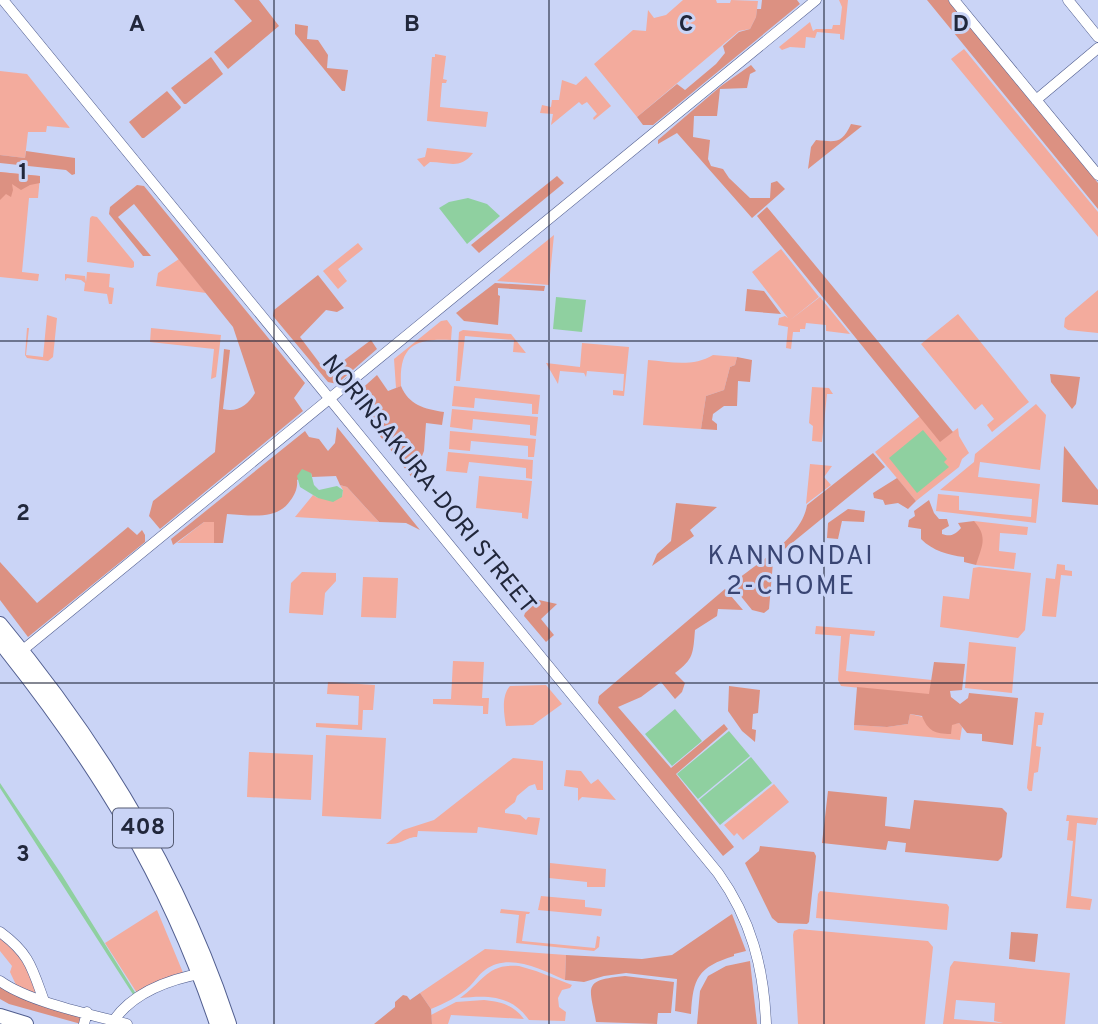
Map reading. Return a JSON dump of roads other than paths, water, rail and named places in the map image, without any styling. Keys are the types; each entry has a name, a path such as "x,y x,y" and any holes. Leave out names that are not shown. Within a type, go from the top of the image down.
{"highway":[{"name":"408","path":"0,624 18,654 91,743 139,820 174,887 205,973 229,1024"},
{"name":"408","path":"0,642 18,654"},
{"name":"408","path":"205,973 217,1024"},
{"path":"0,1016 26,1024"}],"street":[{"name":"NORINSAKURA-DORI STREET","path":"3,0 725,882 754,941 763,981 766,1024"},
{"path":"18,654 816,0"},
{"path":"954,0 1098,175"},
{"path":"1068,0 1098,37"},
{"path":"1036,100 1098,48"},
{"path":"0,932 27,956 44,1000"},
{"path":"114,1020 138,996 148,990 205,973"},
{"path":"0,981 85,1018 114,1020 127,1024"}],"district":[{"name":"KANNONDAI 2-CHOME","path":"791,572"}]}
